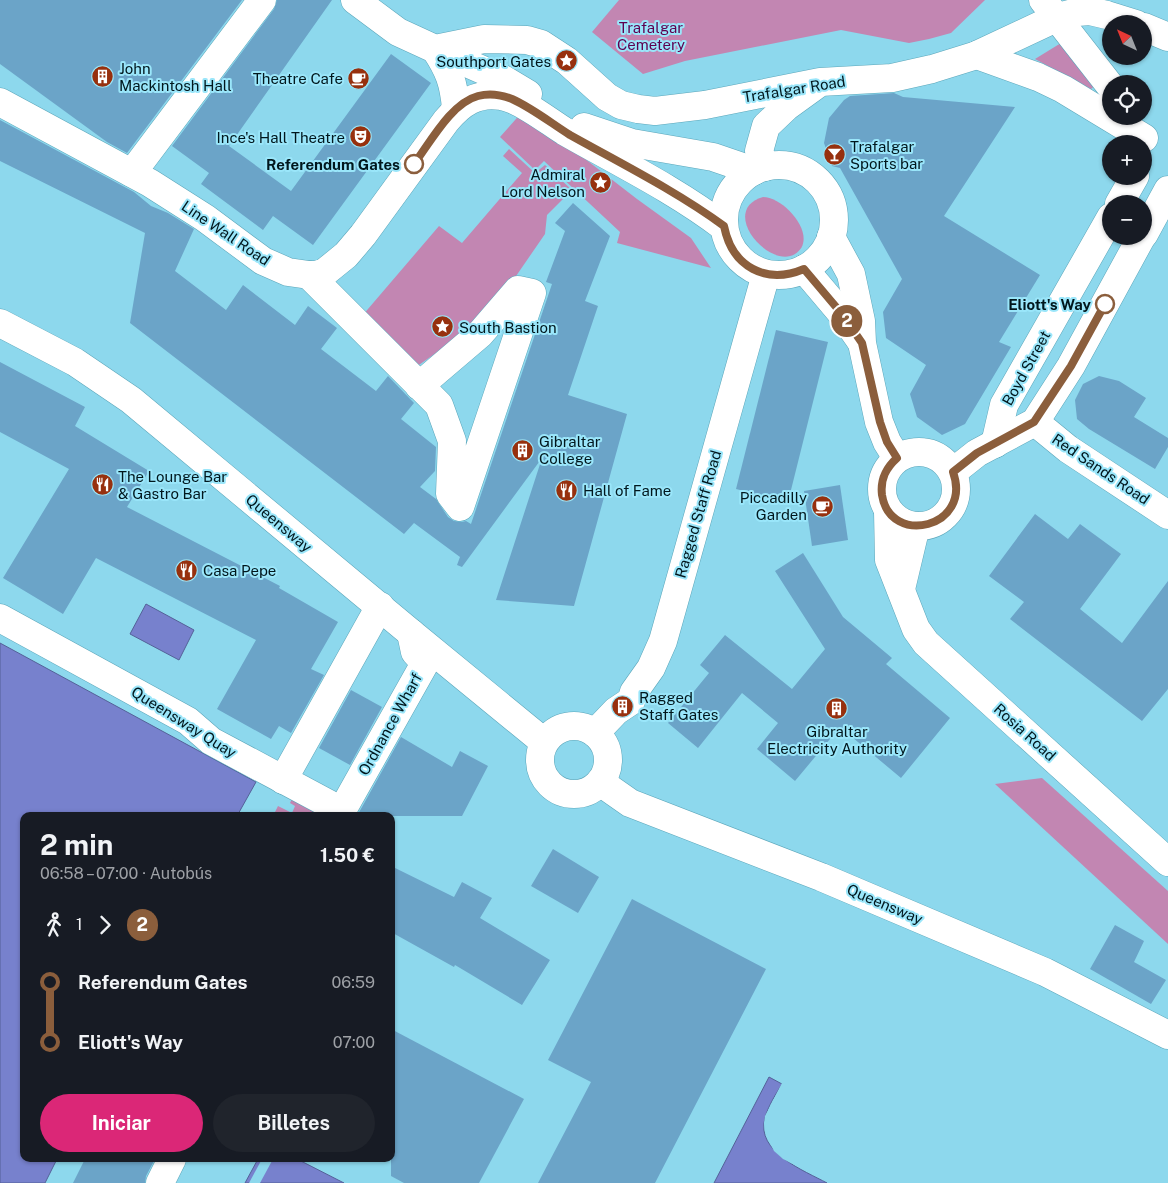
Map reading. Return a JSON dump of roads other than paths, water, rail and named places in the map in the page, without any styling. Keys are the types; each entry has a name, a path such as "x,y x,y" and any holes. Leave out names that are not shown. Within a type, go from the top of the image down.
{"street":[{"path":"132,173 262,0"},
{"path":"355,0 398,32 503,79 559,114 584,127 610,137 659,149 713,156 759,169"},
{"path":"1103,0 1124,15"},
{"path":"1050,9 1102,75"},
{"name":"Trafalgar Road","path":"435,49 484,39 527,40 541,44 567,61 607,97 621,105 655,111 705,105 820,82 892,78 932,69 977,55 1050,9 1111,15"},
{"path":"1152,30 1168,37"},
{"path":"435,49 448,68 452,80 456,109"},
{"path":"977,55 1030,74 1062,89 1137,135"},
{"path":"759,169 759,151 766,126 791,102 820,82"},
{"name":"Line Wall Road","path":"0,102 132,173 205,218 262,261 288,272 316,275 325,272 346,255 363,235 446,120 466,101 478,96 504,96 514,100 569,134 675,194 724,226"},
{"path":"774,165 794,168 811,176 825,190 833,208 834,223 831,237 825,250 816,261 792,274 779,276 766,274 746,265 737,257 726,237 724,226 726,204 730,194 744,177 759,169 774,165"},
{"path":"1152,219 1168,190"},
{"name":"Boyd Street","path":"995,444 1004,405 1102,233"},
{"path":"831,237 851,274 861,321 862,343 880,422 887,442 897,458 919,451 930,453 940,458 953,472 956,486 956,496 946,514 938,521 928,525 916,526 906,524 896,519 888,511"},
{"path":"1034,422 1071,366 1138,245"},
{"path":"804,269 842,314 862,343"},
{"name":"Ragged Staff Road","path":"595,733 616,711 631,701 634,692 651,668 663,640 766,274"},
{"path":"308,275 419,386 439,405 452,442 450,494 460,507 532,293 518,290 480,334 419,386"},
{"name":"Queensway","path":"0,323 75,362 130,400 544,742"},
{"name":"Boyd Street","path":"953,472 977,453 1034,422"},
{"name":"Red Sands Road","path":"1034,422 1068,449 1168,515"},
{"name":"Rosia Road","path":"897,458 888,466 883,476 881,488 883,500 888,511 889,560 916,629 926,644 1168,862"},
{"path":"901,589 916,526"},
{"path":"283,780 380,606"},
{"name":"Queensway Quay","path":"0,618 188,721 211,741 337,812"},
{"name":"Ordnance Wharf","path":"341,812 425,662 415,652 411,633"},
{"path":"585,727 595,733 602,741 607,756 605,772 600,782 592,789 574,794 554,788 542,772 540,752 544,742 562,728 585,727"},
{"name":"Queensway","path":"600,782 630,803 821,877 1044,972 1168,1034"},
{"path":"160,1183 170,1162"}],"water":[{"path":"146,604 194,630 179,660 130,634"},
{"path":"0,643 256,782 239,812 20,812 20,1162 56,1162 45,1183 0,1183"},
{"path":"769,1077 782,1084 765,1118 764,1130 767,1141 784,1159 827,1183 714,1183"},
{"path":"256,1162 303,1162 344,1183 245,1183"}],"place":[{"name":"Southport Gates","path":"567,61"},
{"name":"John Mackintosh Hall","path":"103,77"},
{"name":"Theatre Cafe","path":"359,78"},
{"name":"Ince's Hall Theatre","path":"361,137"},
{"name":"Trafalgar Sports bar","path":"834,155"},
{"name":"Referendum Gates","path":"414,164"},
{"name":"Admiral Lord Nelson","path":"601,183"},
{"name":"Eliott's Way","path":"1105,304"},
{"name":"South Bastion","path":"443,327"},
{"name":"Gibraltar College","path":"523,450"},
{"name":"The Lounge Bar & Gastro Bar","path":"102,485"},
{"name":"Hall of Fame","path":"567,490"},
{"name":"Piccadilly Garden","path":"823,506"},
{"name":"Casa Pepe","path":"187,570"},
{"name":"Ragged Staff Gates","path":"623,706"},
{"name":"Gibraltar Electricity Authority","path":"837,708"}],"park label":[{"name":"Trafalgar Cemetery","path":"651,36"}]}
